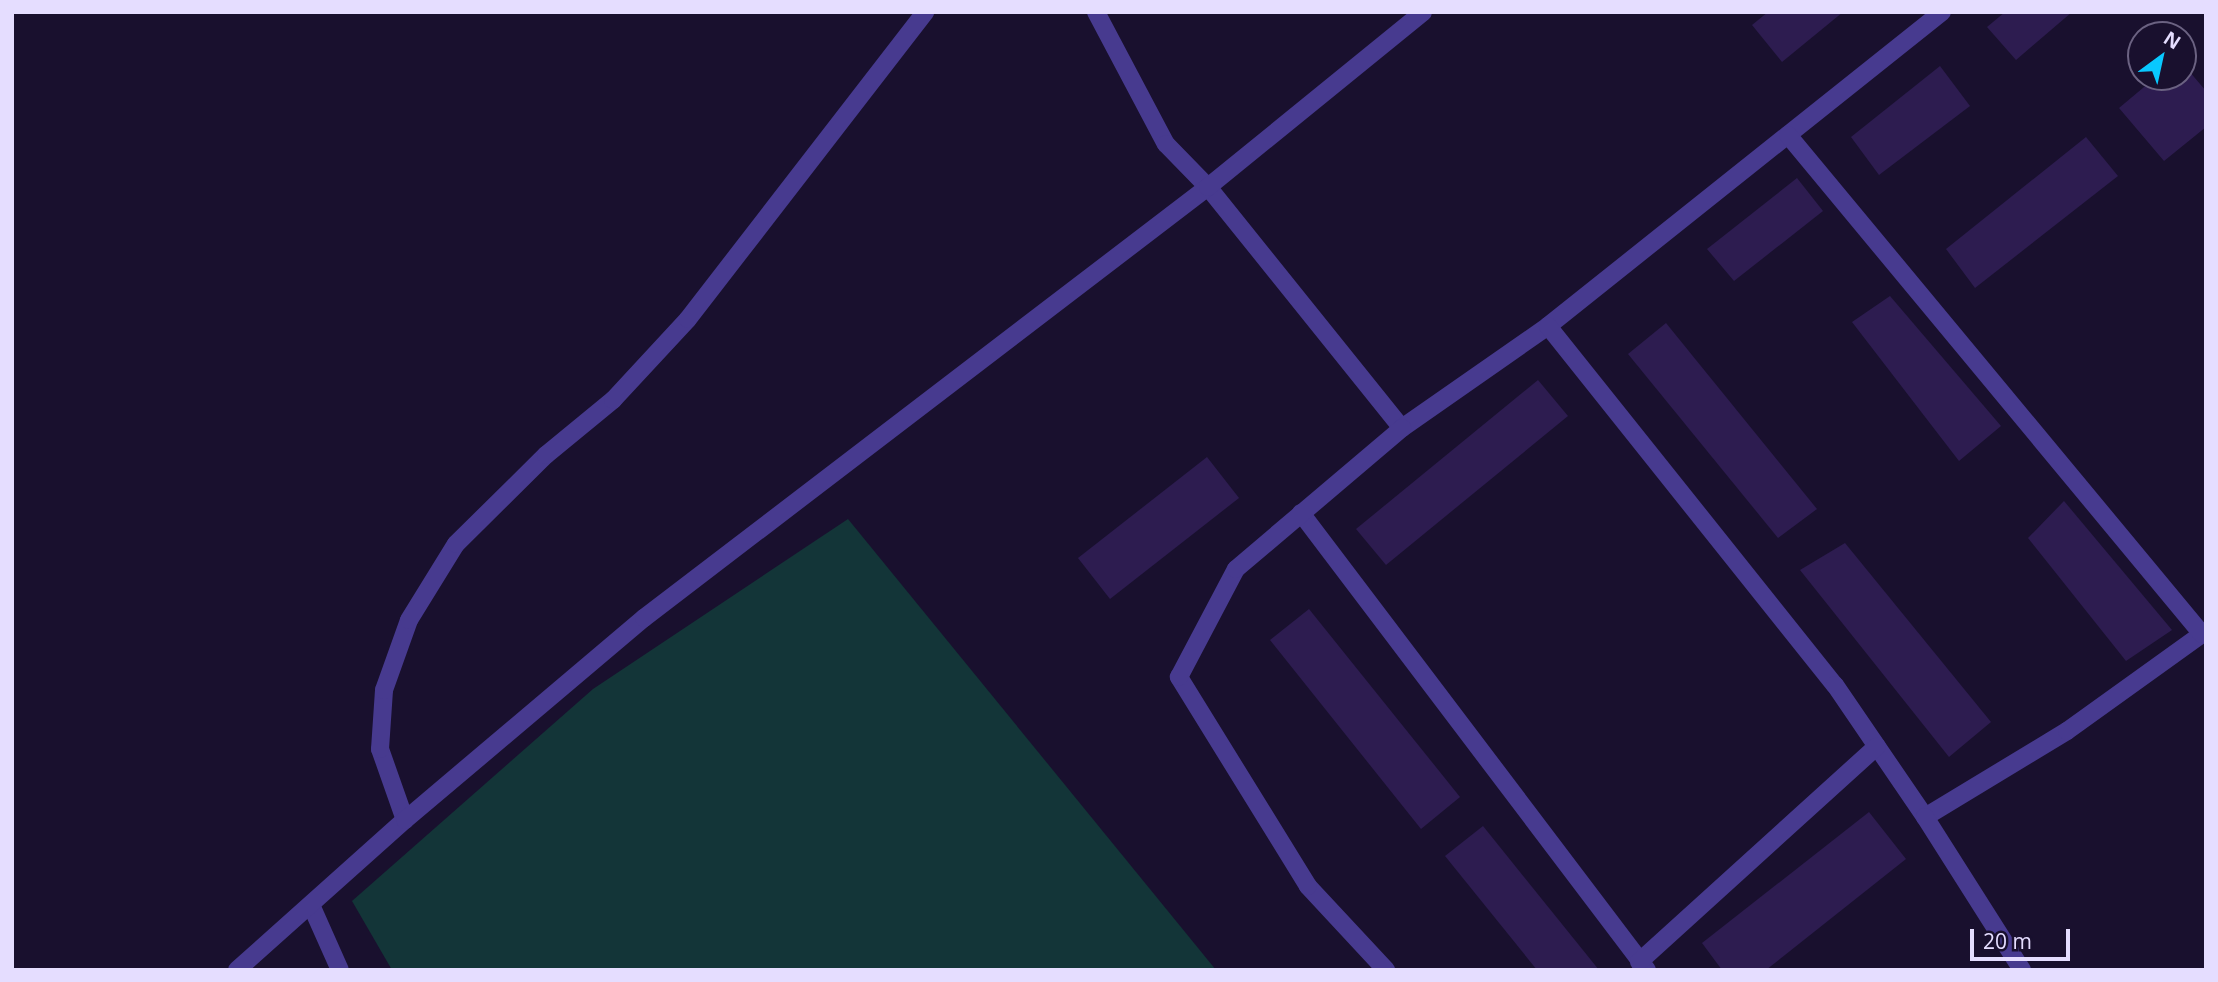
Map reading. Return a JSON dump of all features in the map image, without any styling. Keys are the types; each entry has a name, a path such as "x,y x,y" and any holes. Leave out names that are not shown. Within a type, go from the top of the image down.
{"street":[{"path":"405,820 380,749 384,690 409,620 456,544 545,455 612,400 688,319 925,12"},
{"path":"1096,12 1166,144 1208,187 1402,428"},
{"path":"237,970 405,820 644,618 1208,187 1423,12"},
{"path":"1386,970 1308,887 1179,677 1236,569 1402,428 1548,326 1942,12"},
{"path":"1788,135 2204,632 2067,731 1925,817"},
{"path":"1548,326 1835,685 1925,817 2022,970"},
{"path":"1301,513 1643,966 1877,746"},
{"path":"310,905 340,970"}],"green space":[{"path":"848,519 1216,970 392,970 352,901 593,689"}],"building":[{"path":"1768,12 1843,12 1782,62 1752,25"},
{"path":"2005,12 2072,12 2016,60 1987,27"},
{"path":"1940,66 1970,106 1879,175 1851,137"},
{"path":"2197,80 2206,91 2206,127 2164,161 2119,108 2139,91 2197,91"},
{"path":"2086,137 2118,176 1975,288 1946,249"},
{"path":"1797,178 1823,211 1734,281 1707,249"},
{"path":"1890,296 2001,426 1959,461 1852,322"},
{"path":"1666,323 1817,509 1778,538 1628,354"},
{"path":"1538,380 1568,416 1386,565 1356,529"},
{"path":"1207,457 1239,498 1110,599 1078,558"},
{"path":"2064,501 2172,630 2126,661 2028,538"},
{"path":"1845,543 1991,722 1949,757 1800,570"},
{"path":"1309,609 1460,797 1421,829 1270,640"},
{"path":"1869,812 1906,859 1766,970 1722,970 1702,943"},
{"path":"1483,826 1599,970 1537,970 1445,856"}]}
